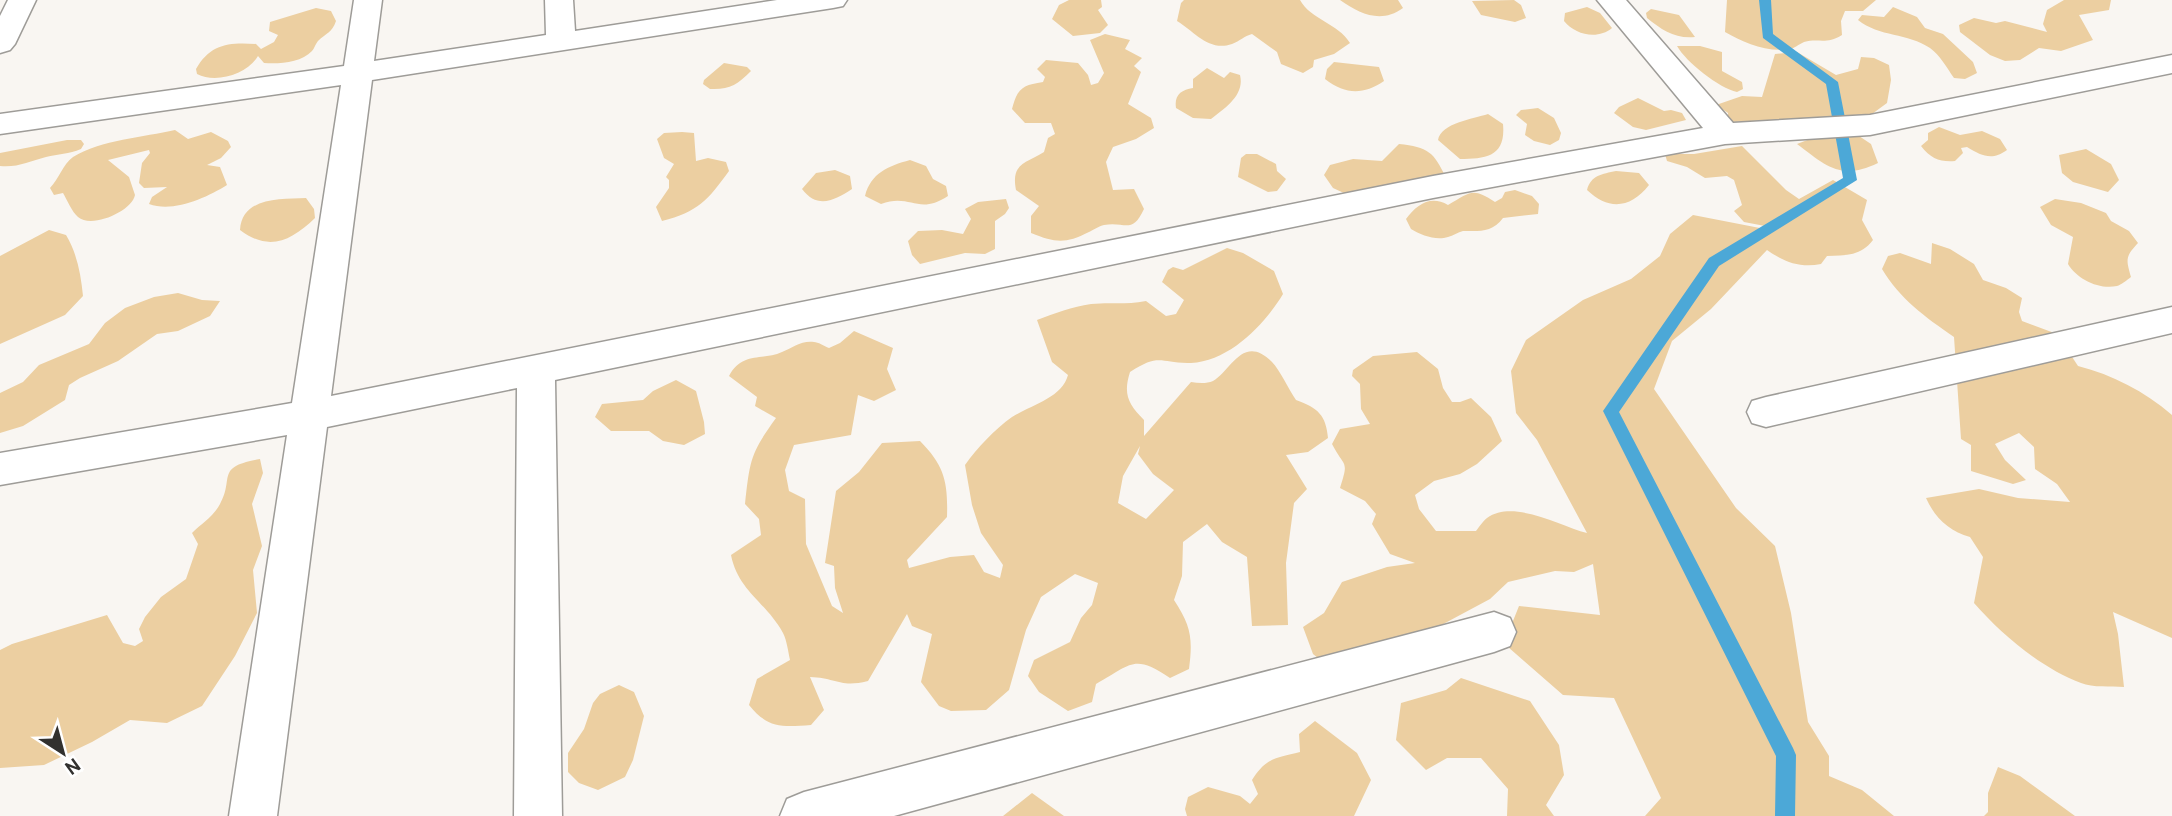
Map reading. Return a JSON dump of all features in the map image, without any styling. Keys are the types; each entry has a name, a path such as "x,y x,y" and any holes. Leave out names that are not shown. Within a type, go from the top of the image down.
{"street":[{"path":"0,44 22,0"},
{"path":"253,816 307,416 368,0"},
{"path":"559,0 561,40"},
{"path":"0,124 357,73 832,0"},
{"path":"1611,0 1725,134"},
{"path":"0,469 307,416 1433,187 1725,134 1870,125 2172,64"},
{"path":"1766,412 2172,320"},
{"path":"536,369 537,816"},
{"path":"804,816 1494,632"}],"shaded area":[{"path":"1069,0 1101,0 1102,7 1098,10 1108,25 1100,33 1073,36 1052,19 1059,5"},
{"path":"1184,0 1300,0 1350,43 1334,54 1314,60 1313,67 1303,73 1281,64 1277,52 1252,34 1224,46 1203,40 1177,21"},
{"path":"1340,0 1398,0 1403,8 1387,15 1371,15"},
{"path":"1514,0 1521,5 1526,18 1515,22 1481,15 1472,1"},
{"path":"1727,0 1876,0 1863,11 1845,11 1841,21 1842,35 1827,41 1804,42 1781,50 1755,46 1725,32"},
{"path":"2064,0 2111,0 2109,10 2079,15 2093,40 2061,51 2039,48 2020,60 2005,61 1990,55 1960,32 1959,25 1974,18 1996,23 2005,21 2047,32 2043,24 2047,10"},
{"path":"1587,7 1600,13 1612,28 1594,35 1580,33 1564,21 1565,13"},
{"path":"1893,7 1917,17 1925,28 1943,34 1973,62 1977,73 1965,79 1954,78 1930,48 1875,29 1858,20 1862,15 1884,17"},
{"path":"316,8 331,11 336,21 312,51 302,58 283,63 264,63 258,56 247,68 231,76 213,78 197,74 196,69 207,54 221,46 256,44 261,49 274,42 278,35 269,31 270,22"},
{"path":"1651,9 1679,15 1695,37 1681,37 1664,30 1647,18 1646,13"},
{"path":"1105,34 1130,40 1125,49 1142,58 1134,66 1141,72 1128,104 1151,118 1154,128 1136,139 1113,147 1106,162 1113,190 1134,189 1144,209 1132,224 1104,225 1067,240 1047,239 1031,233 1031,216 1039,206 1016,190 1015,175 1025,162 1044,152 1048,138 1055,134 1051,123 1025,123 1012,109 1018,92 1043,82 1045,77 1037,69 1046,60 1078,63 1088,75 1091,85 1098,83 1104,73 1090,40"},
{"path":"1677,46 1700,46 1722,52 1722,71 1742,82 1743,89 1737,92 1730,90 1712,80 1695,67"},
{"path":"1797,52 1836,75 1858,69 1861,57 1874,58 1889,65 1891,80 1887,103 1872,114 1857,119 1728,122 1728,113 1716,105 1742,96 1762,97 1775,54"},
{"path":"1334,62 1379,67 1384,81 1362,91 1340,88 1325,79 1327,69"},
{"path":"724,63 747,67 751,71 737,83 722,89 710,89 703,84 704,80"},
{"path":"1207,68 1224,78 1230,72 1240,75 1240,89 1233,100 1211,119 1193,118 1176,108 1177,96 1193,88 1193,79"},
{"path":"1638,98 1664,111 1682,113 1686,120 1646,130 1633,127 1614,113 1619,107"},
{"path":"1538,108 1554,118 1561,133 1559,140 1550,145 1534,141 1525,135 1527,124 1516,115 1521,110"},
{"path":"1488,114 1503,124 1501,143 1493,154 1460,159 1438,140 1445,129"},
{"path":"1939,127 1960,135 1982,131 2000,139 2007,150 1987,156 1967,147 1961,148 1963,153 1955,161 1936,159 1921,146 1928,140 1928,133"},
{"path":"175,130 188,139 211,132 228,141 231,147 221,158 207,165 220,167 227,185 209,195 179,205 168,207 149,204 152,197 167,187 144,188 139,183 142,163 150,153 149,150 108,160 129,177 135,195 127,207 101,220 84,220 78,217 63,193 54,195 50,188 70,160 84,151 109,143"},
{"path":"1853,132 1871,144 1878,163 1854,171 1844,171 1817,159 1797,144 1823,134"},
{"path":"664,133 694,133 696,161 708,158 726,162 729,171 701,204 662,221 656,207 669,188 669,180 666,177 674,164 664,158 657,139"},
{"path":"67,140 81,140 84,144 81,149 72,152 18,165 0,166 0,153"},
{"path":"1399,144 1429,152 1446,178 1346,194 1333,188 1324,175 1330,165 1353,159 1382,161"},
{"path":"1742,146 1786,190 1799,199 1833,180 1867,200 1862,220 1873,240 1858,252 1827,256 1821,264 1813,265 1793,263 1767,250 1711,309 1672,341 1654,389 1736,508 1775,546 1791,613 1808,722 1829,756 1829,776 1862,790 1894,816 1645,816 1661,798 1614,698 1563,695 1508,647 1511,626 1519,606 1600,615 1593,564 1574,572 1555,571 1508,582 1490,599 1419,637 1387,640 1324,663 1313,654 1303,627 1324,613 1342,582 1387,567 1415,563 1390,554 1372,524 1376,514 1365,501 1340,488 1345,468 1332,444 1340,429 1370,424 1361,409 1360,384 1352,376 1353,370 1373,356 1417,352 1438,369 1443,388 1452,402 1471,398 1491,417 1502,441 1477,464 1460,474 1434,481 1415,495 1419,509 1436,531 1476,531 1487,518 1510,511 1537,516 1587,533 1537,440 1516,413 1511,371 1526,340 1583,300 1631,279 1660,256 1670,234 1693,215 1765,229 1765,226 1744,222 1734,211 1742,205 1734,180 1727,176 1705,178 1687,167 1667,161 1665,154 1694,154"},
{"path":"2086,149 2111,164 2119,180 2108,192 2073,182 2062,173 2059,155"},
{"path":"1246,154 1257,154 1276,164 1277,171 1286,179 1277,191 1268,192 1238,177 1241,158"},
{"path":"910,160 926,166 933,179 946,186 948,196 929,204 891,201 881,204 865,196 871,182 881,172"},
{"path":"835,170 850,176 852,189 832,200 820,201 802,189 816,173"},
{"path":"1616,171 1639,173 1649,185 1635,198 1620,204 1603,201 1587,190 1594,178"},
{"path":"1515,190 1532,196 1539,204 1538,214 1503,218 1490,229 1463,231 1439,238 1411,229 1406,219 1420,205 1430,201 1448,205 1467,194 1476,193 1495,202 1502,198 1505,192"},
{"path":"306,198 314,209 315,218 288,238 261,241 240,230 247,211 255,206 274,200"},
{"path":"1006,199 1009,208 995,221 995,249 985,254 965,253 920,264 912,255 908,241 918,231 942,230 963,234 971,219 965,209 978,202"},
{"path":"2055,199 2081,203 2106,213 2111,221 2129,231 2138,243 2128,258 2131,277 2122,284 2110,287 2089,282 2072,269 2068,264 2073,237 2051,225 2040,207"},
{"path":"49,230 66,235 70,242 78,264 83,296 65,315 0,344 0,256"},
{"path":"1932,243 1950,249 1974,264 1983,280 2006,288 2022,298 2019,312 2022,321 2057,334 2078,366 2128,385 2172,415 2172,638 2113,612 2124,687 2091,686 2066,677 2023,649 1996,626 1974,603 1983,557 1970,537 1949,527 1938,518 1926,498 1979,489 2018,498 2070,502 2057,484 2035,469 2034,447 2019,433 1995,444 2005,460 2026,480 2013,484 1971,471 1971,445 1961,439 1954,337 1905,298 1882,269 1888,256 1900,253 1931,264"},
{"path":"1227,248 1243,253 1274,271 1283,294 1267,317 1245,339 1219,356 1191,363 1160,360 1148,362 1130,372 1128,398 1144,420 1144,436 1191,382 1213,381 1238,357 1253,351 1272,362 1296,400 1315,409 1325,423 1328,438 1308,452 1286,455 1307,489 1294,503 1286,563 1288,625 1252,626 1247,557 1222,542 1207,524 1183,542 1182,576 1174,600 1189,633 1189,669 1170,678 1148,666 1132,664 1096,684 1092,702 1068,711 1039,692 1028,676 1034,660 1070,642 1081,618 1092,605 1098,583 1075,574 1041,597 1026,630 1009,690 986,710 951,711 939,706 921,682 932,634 912,626 907,614 868,681 844,683 810,677 824,710 811,725 777,725 756,713 749,705 757,679 790,660 783,633 740,578 731,555 761,535 759,519 745,504 750,467 756,449 776,418 755,406 757,397 729,376 734,368 746,360 775,355 805,342 816,342 829,348 854,331 893,348 887,369 896,390 874,401 858,395 851,435 794,445 785,470 789,491 805,499 806,544 832,606 843,613 835,588 834,566 825,563 836,491 859,472 882,443 920,441 940,467 947,494 947,517 907,560 909,568 950,557 974,555 984,572 1000,578 1003,565 981,533 972,505 965,465 987,439 1012,417 1053,395 1065,383 1068,375 1052,362 1037,320 1091,304 1146,301 1166,316 1176,314 1184,300 1162,282 1168,270 1173,267 1183,270","holes":["1140,446 1138,454 1153,474 1174,490 1146,519 1118,503 1123,476"]},
{"path":"178,293 202,300 220,301 210,316 178,331 157,334 118,361 69,385 65,400 23,426 0,433 0,393 23,382 39,365 89,344 105,323 125,308 154,297"},
{"path":"676,380 696,391 704,422 705,434 684,445 663,441 649,431 611,431 595,417 602,404 643,400 653,391"},
{"path":"260,459 263,473 252,504 262,546 253,570 257,613 235,656 202,706 167,723 130,720 44,765 0,768 0,650 107,615 123,643 135,646 143,641 139,629 145,617 161,597 186,579 198,544 192,533 217,508 231,470 246,462"},
{"path":"1461,678 1530,701 1559,745 1564,775 1546,805 1554,816 1507,816 1508,789 1481,758 1447,758 1426,770 1396,740 1401,703 1446,690"},
{"path":"619,685 634,692 644,716 633,760 625,777 598,790 579,783 568,772 568,753 584,729 593,703 600,694"},
{"path":"1315,721 1357,753 1371,780 1354,816 1187,816 1185,809 1188,797 1208,787 1240,796 1250,804 1258,794 1252,780 1257,773 1272,760 1300,752 1299,734"},
{"path":"1998,767 2020,776 2075,816 1984,816 1988,812 1988,793"},
{"path":"1032,793 1064,816 1003,816"}],"waterway":[{"path":"1765,0 1767,35 1832,82 1850,180 1714,262 1611,411 1786,755 1785,816"}]}
